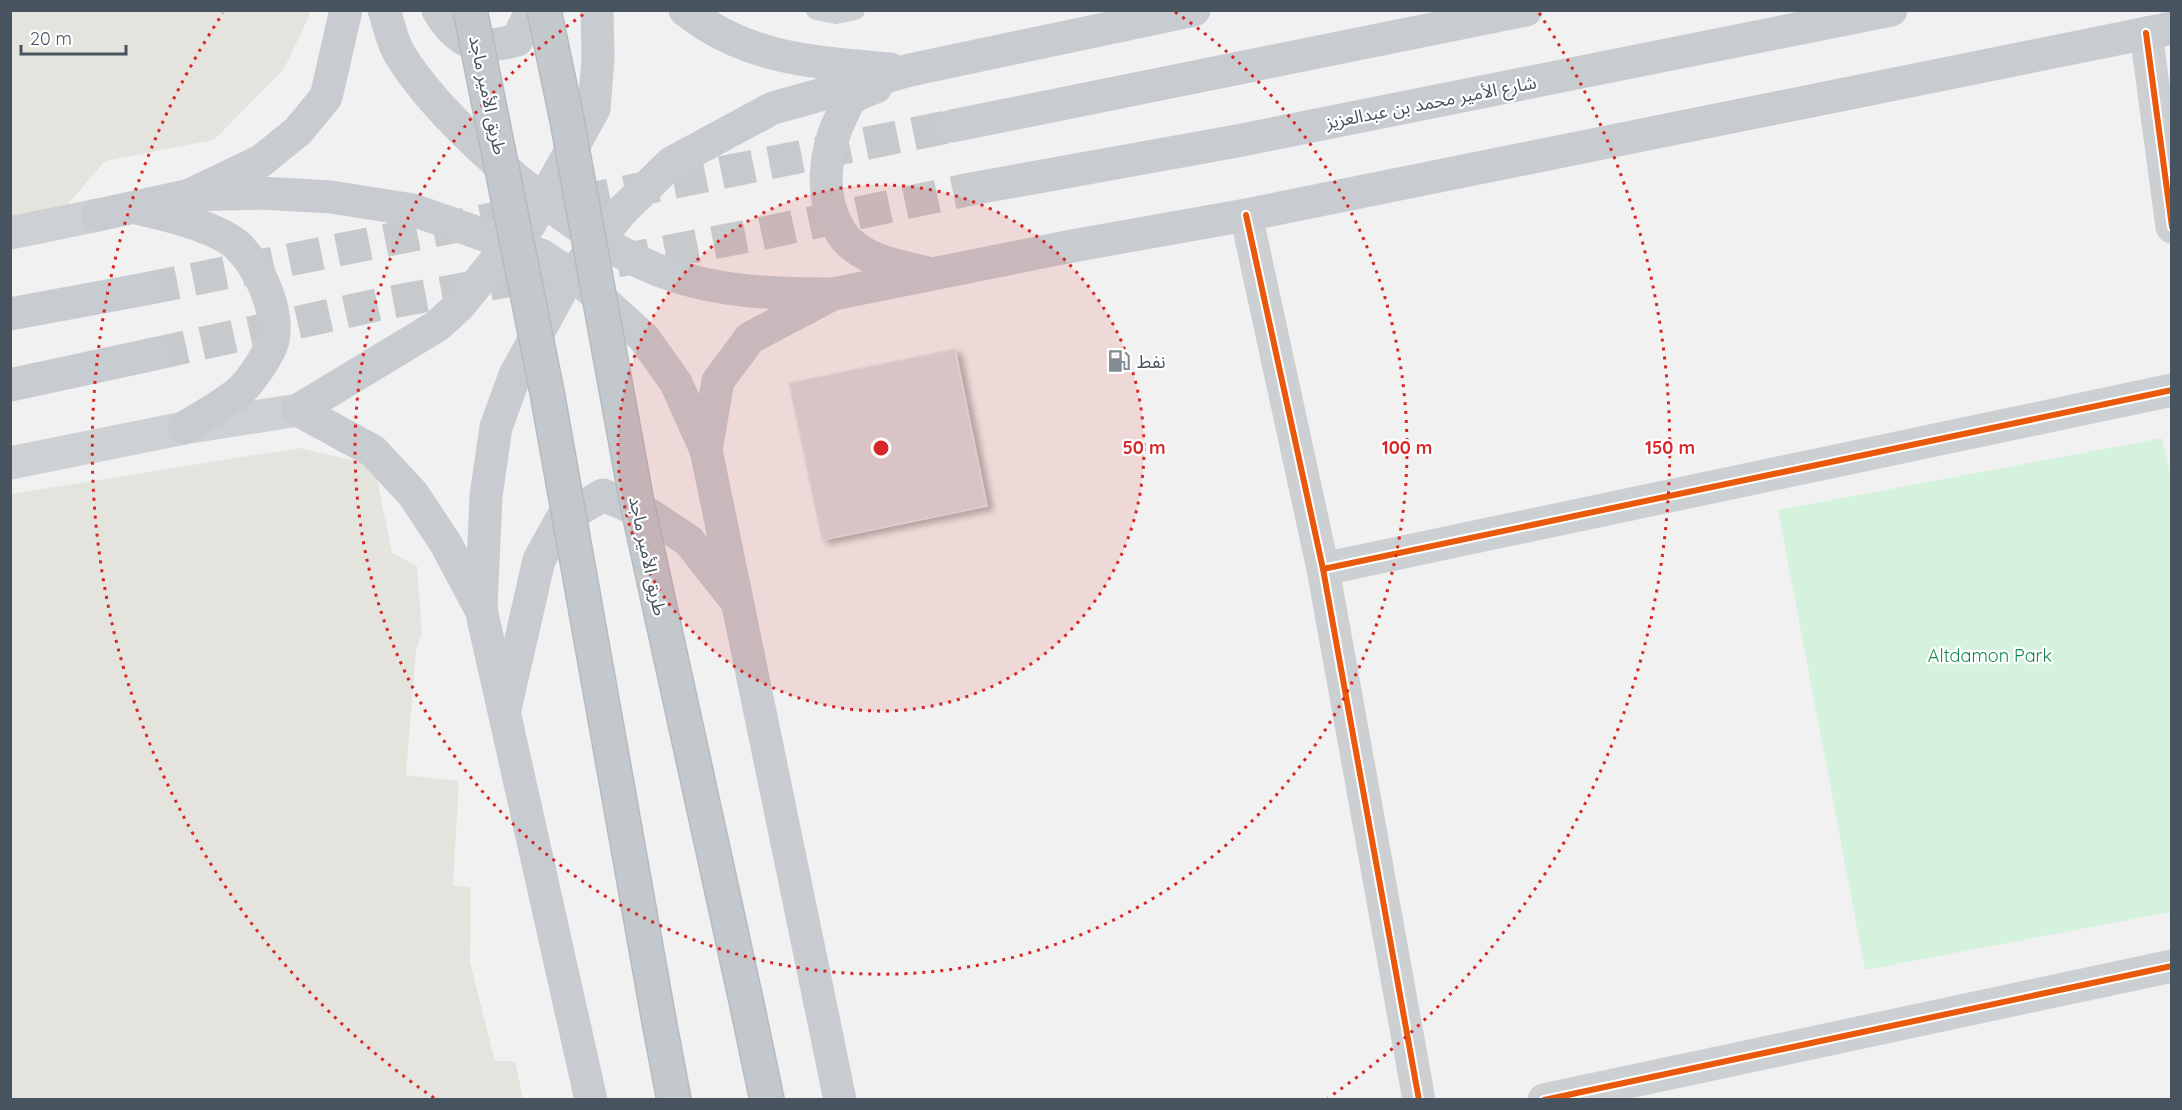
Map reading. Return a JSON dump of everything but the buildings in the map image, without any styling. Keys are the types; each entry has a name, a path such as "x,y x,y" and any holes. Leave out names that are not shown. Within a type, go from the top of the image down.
{"highway":[{"name":"طريق الأمير ماجد","path":"470,10 547,392 674,1100"},
{"name":"طريق الأمير ماجد","path":"544,10 567,120 637,503 767,1100"}],"main road":[{"path":"190,195 261,161 298,131 326,97 346,10"},
{"path":"384,10 398,52 428,94 475,143 544,200 600,238 665,273 723,289 763,293 833,294 933,273 1246,215 2159,30"},
{"path":"438,10 447,27 470,44 501,45 517,40 532,10"},
{"path":"10,463 184,428 298,410 437,326 460,306 509,244 530,224 594,109 598,57 597,10"},
{"path":"685,10 735,42 776,56 910,70"},
{"path":"591,1100 503,717 481,609 486,496 496,427 515,375 562,287 620,213 671,163 773,108 910,70 1115,18 1194,10"},
{"path":"952,126 1526,10"},
{"name":"شارع الأمير محمد بن عبدالعزيز","path":"971,189 1249,138 1891,10"},
{"path":"910,70 850,99 832,134 826,177 827,201 842,234 865,253 894,265 933,273"},
{"path":"10,233 190,195 261,193 331,197 378,204 413,210 490,235 541,255 572,275 644,338 676,384 706,450 840,1100"},
{"path":"132,208 165,214 201,226 238,246 260,278 272,305 273,339 267,353 242,390 184,428"},
{"path":"10,314 146,289"},
{"path":"706,450 718,381 750,338 833,294"},
{"path":"10,385 154,354"},
{"path":"298,410 373,451 413,494 446,544 481,609"},
{"path":"503,717 539,560 561,520 603,495 650,515 689,541 736,601"}],"street":[{"path":"2159,30 2172,227"},
{"path":"1246,215 1323,569 1419,1100"},
{"path":"1323,569 2172,390"},
{"path":"1544,1100 2172,966"}],"lane":[{"path":"816,10 836,14 855,10"}],"green space":[{"name":"Altdamon Park","path":"2162,438 2172,483 2171,912 1865,970 1778,510"}],"sand":[{"path":"11,11 309,11 309,16 284,69 214,140 105,161 62,211 11,221"},
{"path":"299,448 374,465 392,553 417,566 422,634 416,649 406,775 459,781 453,885 471,888 470,962 495,1061 515,1061 523,1099 11,1100 11,494"}],"tunnel":[{"path":"145,289 952,126"},
{"path":"617,261 759,234 971,189"},
{"path":"154,354 381,304 551,273"}],"cycle path":[{"path":"2146,33 2172,227"},
{"path":"1246,215 1323,569 1419,1100"},
{"path":"1323,569 2172,390"},
{"path":"1544,1100 2172,966"}],"place":[{"name":"نفط","path":"1119,361"}]}
